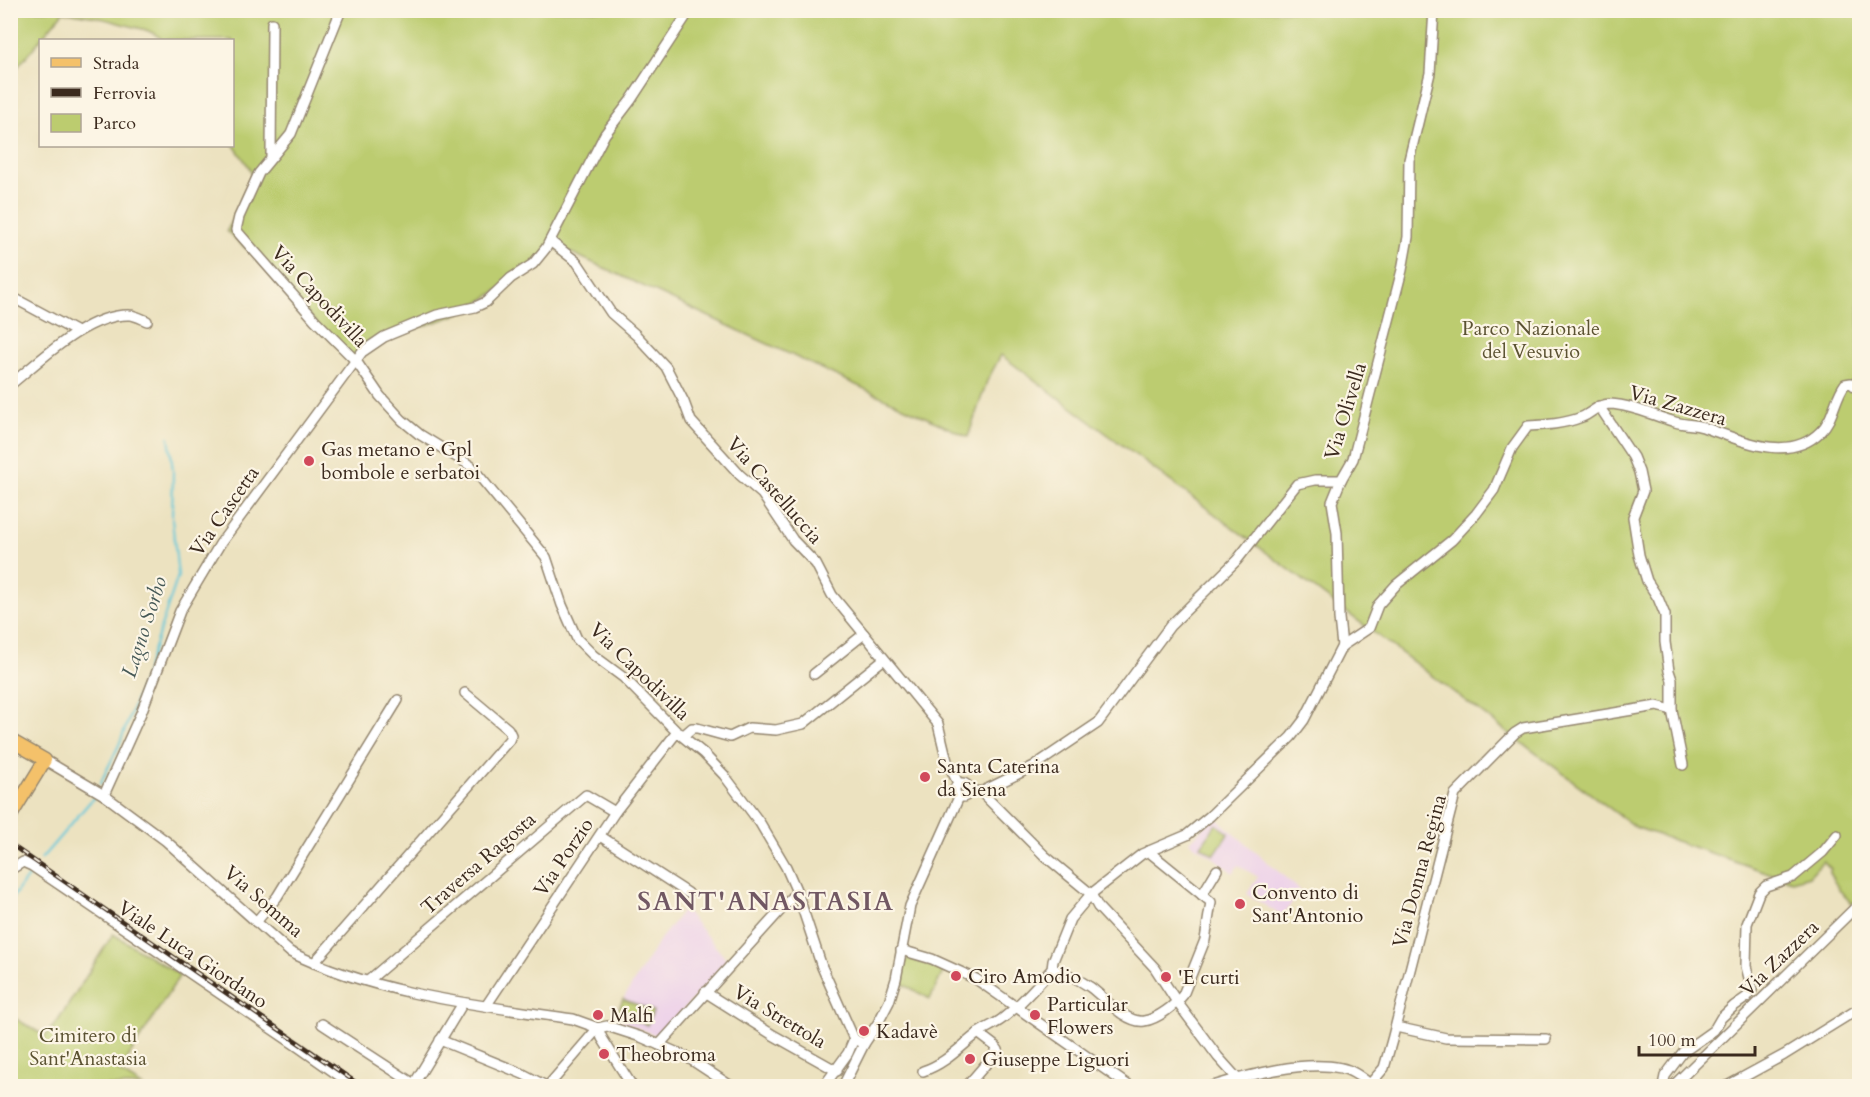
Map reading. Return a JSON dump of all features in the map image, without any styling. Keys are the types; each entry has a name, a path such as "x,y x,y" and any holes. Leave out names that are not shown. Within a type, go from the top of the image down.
{"main road":[{"name":"Via Somma","path":"10,740 45,760"},
{"path":"10,817 45,760"}],"street":[{"path":"271,158 291,134 341,10"},
{"name":"Via Cascetta","path":"105,795 141,713 180,611 231,529 362,352 384,337 437,315 475,308 486,302 510,278 533,264 550,241 605,134 631,100 690,10"},
{"name":"Via Olivella","path":"981,792 1034,766 1098,723 1170,626 1237,560 1297,484 1315,480 1341,480 1353,459 1402,270 1408,237 1409,160 1430,73 1434,10"},
{"path":"271,158 272,22"},
{"name":"Via Capodivilla","path":"271,158 259,173 239,216 236,230 315,320 356,361 380,396 402,420 419,434 471,466 483,478 511,516 546,557 562,606 577,639 593,655 624,678 677,732 710,760 744,801 786,867 797,892 822,967 854,1039"},
{"name":"Via Castelluccia","path":"550,241 577,262 611,313 636,335 666,367 691,421 762,495 793,540 816,564 832,595 938,724 947,761 958,783"},
{"path":"10,296 77,332"},
{"path":"10,385 77,332 105,318 131,315 147,321"},
{"name":"Via Zazzera","path":"1342,646 1369,628 1378,605 1390,592 1411,572 1452,540 1476,514 1494,490 1512,448 1528,426 1555,425 1583,417 1599,406 1609,404 1631,408 1674,422 1702,427 1751,445 1775,447 1801,444 1819,434 1827,425 1845,384 1851,383 1858,389 1860,398"},
{"path":"1599,406 1633,457 1639,472 1643,491 1634,517 1639,555 1647,581 1665,615 1665,642 1672,680 1672,710 1683,765"},
{"path":"923,1071 948,1057 978,1033 1000,1021 1017,1007 1052,969 1073,914 1091,894 1123,867 1148,851 1186,836 1210,816 1291,737 1304,720 1342,646 1337,533 1332,502 1341,480"},
{"path":"814,674 864,634"},
{"path":"677,732 684,735 692,728 697,728 730,737 748,728 776,730 803,724 884,659"},
{"path":"314,963 509,740 511,735 508,729 465,693"},
{"path":"256,921 277,897 398,700"},
{"name":"Via Donna Regina","path":"1371,1085 1384,1068 1396,1027 1455,794 1515,733 1529,725 1571,722 1582,718 1656,706 1672,710"},
{"name":"Via Porzio","path":"486,1006 615,812 677,732"},
{"name":"Via Somma","path":"45,760 105,795 166,841 290,952 314,963 407,992 463,1003 573,1019 598,1028 607,1026 687,1057 731,1086"},
{"path":"959,797 954,789 958,783 965,783 969,790"},
{"path":"969,790 981,792 1045,856 1091,894 1098,907 1155,968 1177,1002 1244,1086"},
{"path":"959,797 966,796 969,790"},
{"name":"Traversa Ragosta","path":"368,981 586,795 615,812"},
{"path":"844,1084 864,1044 886,1011 896,979 910,906 959,797"},
{"path":"1663,1086 1665,1076 1683,1052 1714,1030 1720,1018 1747,997 1752,990 1746,966 1747,924 1759,893 1766,886 1793,877 1823,852 1837,835"},
{"path":"600,836 688,893"},
{"path":"1052,969 1064,972 1088,986 1127,1017 1137,1020 1144,1021 1150,1018 1177,1002 1183,995 1205,940 1212,902 1148,851"},
{"name":"Viale Luca Giordano","path":"10,870 23,862 32,866 354,1086"},
{"path":"1202,895 1217,870"},
{"path":"659,1045 797,892"},
{"name":"Via Zazzera","path":"1672,1086 1858,905"},
{"path":"901,950 932,959 976,979 1130,1086"},
{"name":"Via Strettola","path":"705,992 788,1044 837,1071"},
{"path":"322,1024 415,1085 463,1003"},
{"path":"1727,1086 1784,1055 1860,1008"},
{"path":"1396,1027 1446,1038 1546,1039"},
{"path":"440,1040 547,1086 598,1028 632,1086"},
{"path":"967,1086 998,1050 978,1033"},
{"path":"824,1086 837,1071 854,1039 864,1044"},
{"path":"1213,1086 1298,1066 1342,1068 1357,1074 1371,1085"}],"shaded area":[{"path":"1215,817 1301,891 1282,916 1247,894 1258,877 1238,865 1233,873 1189,842"},
{"path":"684,909 727,960 661,1035 658,1036 612,1017 661,938"}],"green space":[{"name":"Parco Nazionale del Vesuvio","path":"11,10 1859,11 1859,907 1842,893 1829,873 1831,869 1823,861 1809,876 1792,881 1635,827 1001,355 987,381 968,437 559,247 552,247 519,276 476,304 452,316 391,338 351,362 259,260 227,231 252,176 249,167 234,145 234,39 162,39 143,29 92,16 63,12 11,75"},
{"path":"1216,824 1229,833 1214,855 1201,846"},
{"name":"Cimitero di Sant'Anastasia","path":"113,934 180,975 119,1072 142,1086 11,1086 11,1016 45,1036 58,1021"},
{"path":"908,958 944,970 930,999 899,982 903,962"},
{"path":"623,999 653,1011 647,1025 617,1014"}],"waterway":[{"name":"Lagno Sorbo","path":"100,784 119,745 178,576 172,519 173,471 169,437"},
{"name":"Lagno Sorbo","path":"41,859 95,796"},
{"name":"Lagno Sorbo","path":"10,901 32,871"}],"railway":[{"path":"10,844 361,1086"}],"place":[{"name":"Gas metano e Gpl bombole e serbatoi","path":"309,461"},
{"name":"Santa Caterina da Siena","path":"925,777"},
{"name":"Convento di Sant'Antonio","path":"1240,904"},
{"name":"Ciro Amodio","path":"956,976"},
{"name":"'E curti","path":"1166,977"},
{"name":"Malfi","path":"598,1015"},
{"name":"Particular Flowers","path":"1035,1015"},
{"name":"Kadavè","path":"864,1031"},
{"name":"Theobroma","path":"604,1054"},
{"name":"Giuseppe Liguori","path":"970,1059"}],"district":[{"name":"SANT'ANASTASIA","path":"766,901"}]}
